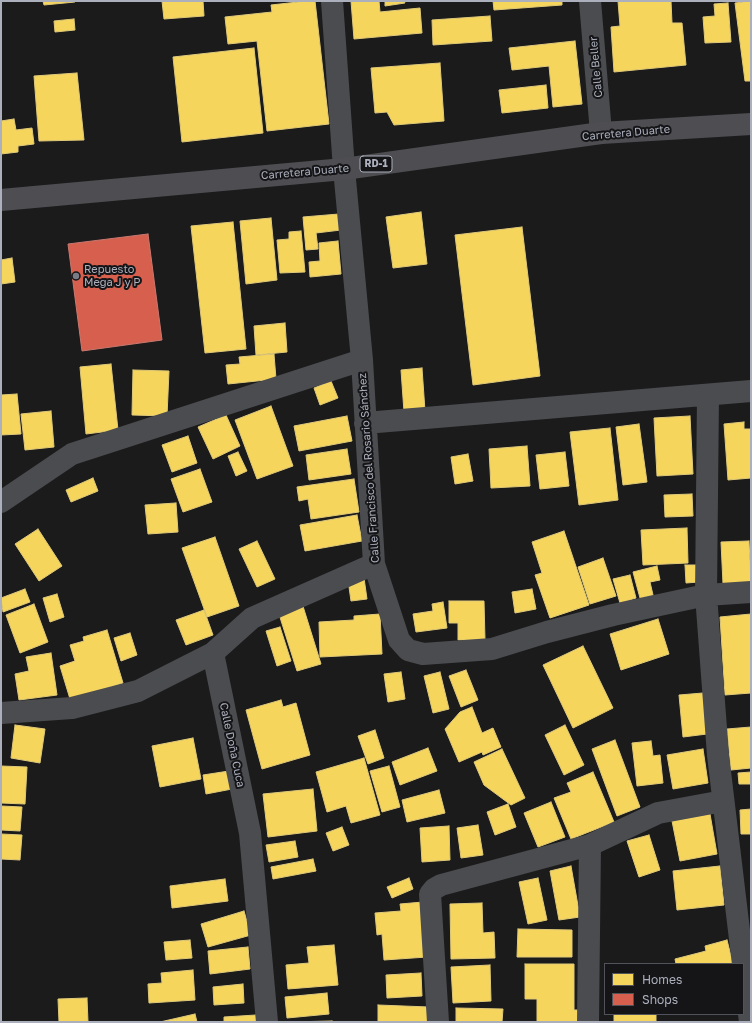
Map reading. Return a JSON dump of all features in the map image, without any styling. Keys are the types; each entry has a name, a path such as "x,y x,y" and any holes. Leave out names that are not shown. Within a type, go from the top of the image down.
{"main road":[{"name":"Carretera Duarte","path":"1,200 344,169 601,134 751,124"}],"street":[{"name":"Calle Francisco del Rosario Sánchez","path":"332,1 344,169 362,360 374,564 399,640 408,650 424,654 492,649 547,632 613,615 706,595 751,592"},
{"name":"Calle Beller","path":"590,1 601,134"},
{"path":"1,502 72,454 362,360"},
{"path":"365,423 751,391"},
{"path":"708,395 706,595 723,801 743,963"},
{"path":"1,713 72,708 138,690 213,654 252,618 374,564"},
{"name":"Calle Doña Cuca","path":"213,654 250,833 267,1022"},
{"path":"438,1022 430,894 434,889 441,885 590,844 658,813 723,801"},
{"path":"588,1022 590,844"},
{"path":"744,972 750,1022"}],"building: Homes":[{"path":"43,1 75,1 75,2 44,5"},
{"path":"162,1 203,1 204,16 164,19"},
{"path":"315,1 329,124 267,131 257,41 228,44 225,17 272,12 271,5"},
{"path":"351,1 379,1 380,12 420,8 422,33 354,39"},
{"path":"385,1 404,1 405,3 385,6"},
{"path":"493,1 562,1 562,5 494,10"},
{"path":"618,1 671,1 672,23 682,23 686,65 614,72 611,27 620,26"},
{"path":"751,1 751,81 745,81 735,3"},
{"path":"728,3 731,42 705,43 703,17 715,16 714,4"},
{"path":"490,16 492,41 433,45 432,20"},
{"path":"74,19 75,30 55,32 54,21"},
{"path":"575,41 582,104 553,107 549,66 512,70 509,48"},
{"path":"254,48 263,133 182,142 173,57"},
{"path":"440,63 444,121 394,125 387,112 375,113 371,68"},
{"path":"77,73 84,140 39,141 34,76"},
{"path":"546,85 548,108 502,113 499,90"},
{"path":"14,119 16,130 32,128 34,144 18,146 18,152 1,154 1,121"},
{"path":"421,212 427,264 393,268 386,217"},
{"path":"339,214 341,230 316,233 318,249 306,250 303,217"},
{"path":"271,218 277,280 246,284 240,221"},
{"path":"233,222 246,349 205,353 191,226"},
{"path":"522,227 540,376 473,385 455,235"},
{"path":"301,231 305,272 280,273 277,240 289,239 289,232"},
{"path":"338,241 341,274 310,277 309,262 320,261 319,243"},
{"path":"12,258 15,282 1,284 1,260"},
{"path":"285,323 287,352 256,355 254,326"},
{"path":"274,354 276,379 228,384 226,365 240,364 239,357"},
{"path":"111,364 118,430 86,434 80,367"},
{"path":"422,368 425,411 404,412 401,370"},
{"path":"133,370 169,371 167,416 132,415"},
{"path":"331,381 338,398 320,405 314,388"},
{"path":"17,394 21,434 1,435 1,395"},
{"path":"271,406 293,466 257,479 235,420"},
{"path":"51,411 54,447 25,450 21,414"},
{"path":"226,415 240,446 213,459 198,427"},
{"path":"347,416 352,441 299,451 294,426"},
{"path":"690,416 693,474 657,476 654,418"},
{"path":"744,422 744,429 751,429 751,478 728,480 724,424"},
{"path":"639,424 647,482 623,485 616,427"},
{"path":"610,428 618,500 579,505 570,432"},
{"path":"188,436 197,463 172,472 162,445"},
{"path":"527,446 530,486 491,488 489,449"},
{"path":"347,449 351,474 309,480 306,455"},
{"path":"238,452 247,471 236,476 228,456"},
{"path":"565,452 569,486 540,489 536,455"},
{"path":"468,454 473,481 455,484 451,457"},
{"path":"200,469 212,502 183,512 171,479"},
{"path":"93,478 98,491 71,502 66,490"},
{"path":"354,479 359,512 311,519 308,499 299,501 297,487"},
{"path":"692,494 693,516 665,517 664,495"},
{"path":"176,503 178,532 148,534 145,505"},
{"path":"357,515 362,541 305,551 300,525"},
{"path":"687,528 688,563 643,565 641,530"},
{"path":"38,529 62,566 39,581 15,544"},
{"path":"564,531 589,605 550,618 535,575 542,573 532,542"},
{"path":"215,537 239,606 207,617 182,548"},
{"path":"257,541 275,579 257,587 239,549"},
{"path":"749,541 751,582 723,584 721,542"},
{"path":"603,558 616,596 590,604 578,567"},
{"path":"685,565 698,565 699,582 686,583"},
{"path":"657,566 660,580 650,582 653,595 640,598 633,572"},
{"path":"630,575 636,598 620,603 613,579"},
{"path":"364,578 367,599 351,601 348,580"},
{"path":"25,589 30,602 3,612 1,598"},
{"path":"532,589 536,609 515,613 512,592"},
{"path":"57,594 64,617 50,622 43,598"},
{"path":"449,601 484,601 485,640 458,640 458,623 449,623"},
{"path":"443,602 447,628 416,632 413,614 433,611 432,604"},
{"path":"302,603 321,664 297,671 278,611"},
{"path":"34,604 48,642 20,653 6,615"},
{"path":"204,610 213,635 186,645 176,620"},
{"path":"380,614 382,654 320,657 319,622 354,620 354,616"},
{"path":"751,614 751,693 725,695 720,617"},
{"path":"658,619 669,654 621,670 610,634"},
{"path":"280,627 291,661 277,666 266,631"},
{"path":"107,630 123,683 70,699 60,666 75,661 70,645 84,641 83,637"},
{"path":"130,633 137,655 121,661 114,638"},
{"path":"583,646 613,708 573,728 543,665"},
{"path":"51,653 57,695 19,700 15,674 29,671 26,657"},
{"path":"466,670 478,700 461,707 449,676"},
{"path":"401,672 405,699 388,702 384,674"},
{"path":"440,672 449,709 433,713 424,676"},
{"path":"703,693 707,734 683,737 679,695"},
{"path":"281,700 283,707 296,703 310,755 262,769 246,710"},
{"path":"472,707 482,733 493,728 501,747 483,755 482,752 459,762 445,729 460,712"},
{"path":"15,725 45,729 40,763 11,758"},
{"path":"565,725 584,765 564,775 545,735"},
{"path":"751,727 751,768 731,770 727,729"},
{"path":"375,730 384,758 368,764 358,736"},
{"path":"193,738 201,779 160,787 152,746"},
{"path":"615,740 640,807 617,816 592,749"},
{"path":"651,741 653,756 660,755 663,783 637,786 632,743"},
{"path":"428,748 437,771 400,785 392,762"},
{"path":"502,749 525,798 511,805 484,785 474,762"},
{"path":"703,749 708,783 673,789 667,755"},
{"path":"364,758 380,815 351,823 346,806 327,812 316,772"},
{"path":"1,766 27,767 25,804 1,803"},
{"path":"389,766 400,807 382,812 370,771"},
{"path":"229,771 232,789 206,794 203,775"},
{"path":"593,772 614,822 571,839 554,798 571,792 567,783"},
{"path":"751,772 751,784 739,784 738,773"},
{"path":"313,789 317,831 268,837 263,794"},
{"path":"439,790 445,813 407,822 402,800"},
{"path":"551,802 565,837 538,847 524,813"},
{"path":"508,804 516,827 495,835 487,812"},
{"path":"1,806 22,807 20,831 1,830"},
{"path":"751,809 751,834 741,834 740,810"},
{"path":"710,814 717,854 680,861 672,821"},
{"path":"478,825 483,855 461,858 457,828"},
{"path":"449,826 450,860 422,862 420,828"},
{"path":"342,827 349,845 333,851 326,833"},
{"path":"1,834 22,835 20,860 1,859"},
{"path":"649,835 660,870 639,877 627,841"},
{"path":"295,841 298,857 269,862 266,845"},
{"path":"313,859 316,871 273,879 271,867"},
{"path":"571,866 580,917 559,920 550,871"},
{"path":"720,866 724,905 677,910 673,871"},
{"path":"409,878 413,889 392,898 387,887"},
{"path":"538,878 547,920 528,924 519,882"},
{"path":"225,879 228,901 172,908 170,886"},
{"path":"423,902 427,957 384,960 382,934 377,935 375,913 401,911 400,904"},
{"path":"482,903 483,933 494,932 495,958 451,959 450,904"},
{"path":"244,911 251,935 208,947 201,924"},
{"path":"518,929 572,930 572,957 517,957"},
{"path":"190,940 192,958 166,960 164,942"},
{"path":"727,940 733,963 676,963 675,959 706,951 705,946"},
{"path":"334,945 338,985 288,989 286,965 309,963 307,947"},
{"path":"248,947 250,969 210,974 208,951"},
{"path":"525,964 574,964 574,1010 581,1010 581,1022 537,1022 537,999 525,999"},
{"path":"490,965 491,1001 453,1003 451,967"},
{"path":"193,970 195,1000 149,1003 148,984 162,983 161,973"},
{"path":"421,973 422,996 387,998 386,975"},
{"path":"243,984 244,1003 214,1005 213,987"},
{"path":"327,993 329,1014 287,1018 285,997"},
{"path":"87,998 88,1022 59,1022 58,999"},
{"path":"378,1005 429,1007 428,1022 378,1022"},
{"path":"456,1008 503,1009 502,1022 456,1022"},
{"path":"195,1014 197,1022 160,1022"},
{"path":"256,1015 257,1022 224,1022 224,1017"},
{"path":"614,1015 656,1015 656,1022 614,1022"},
{"path":"332,1021 332,1022 289,1022"}],"building: Shops":[{"path":"148,234 162,340 82,351 68,244"}],"place":[{"name":"Repuesto Mega J y P","path":"76,276"}]}
